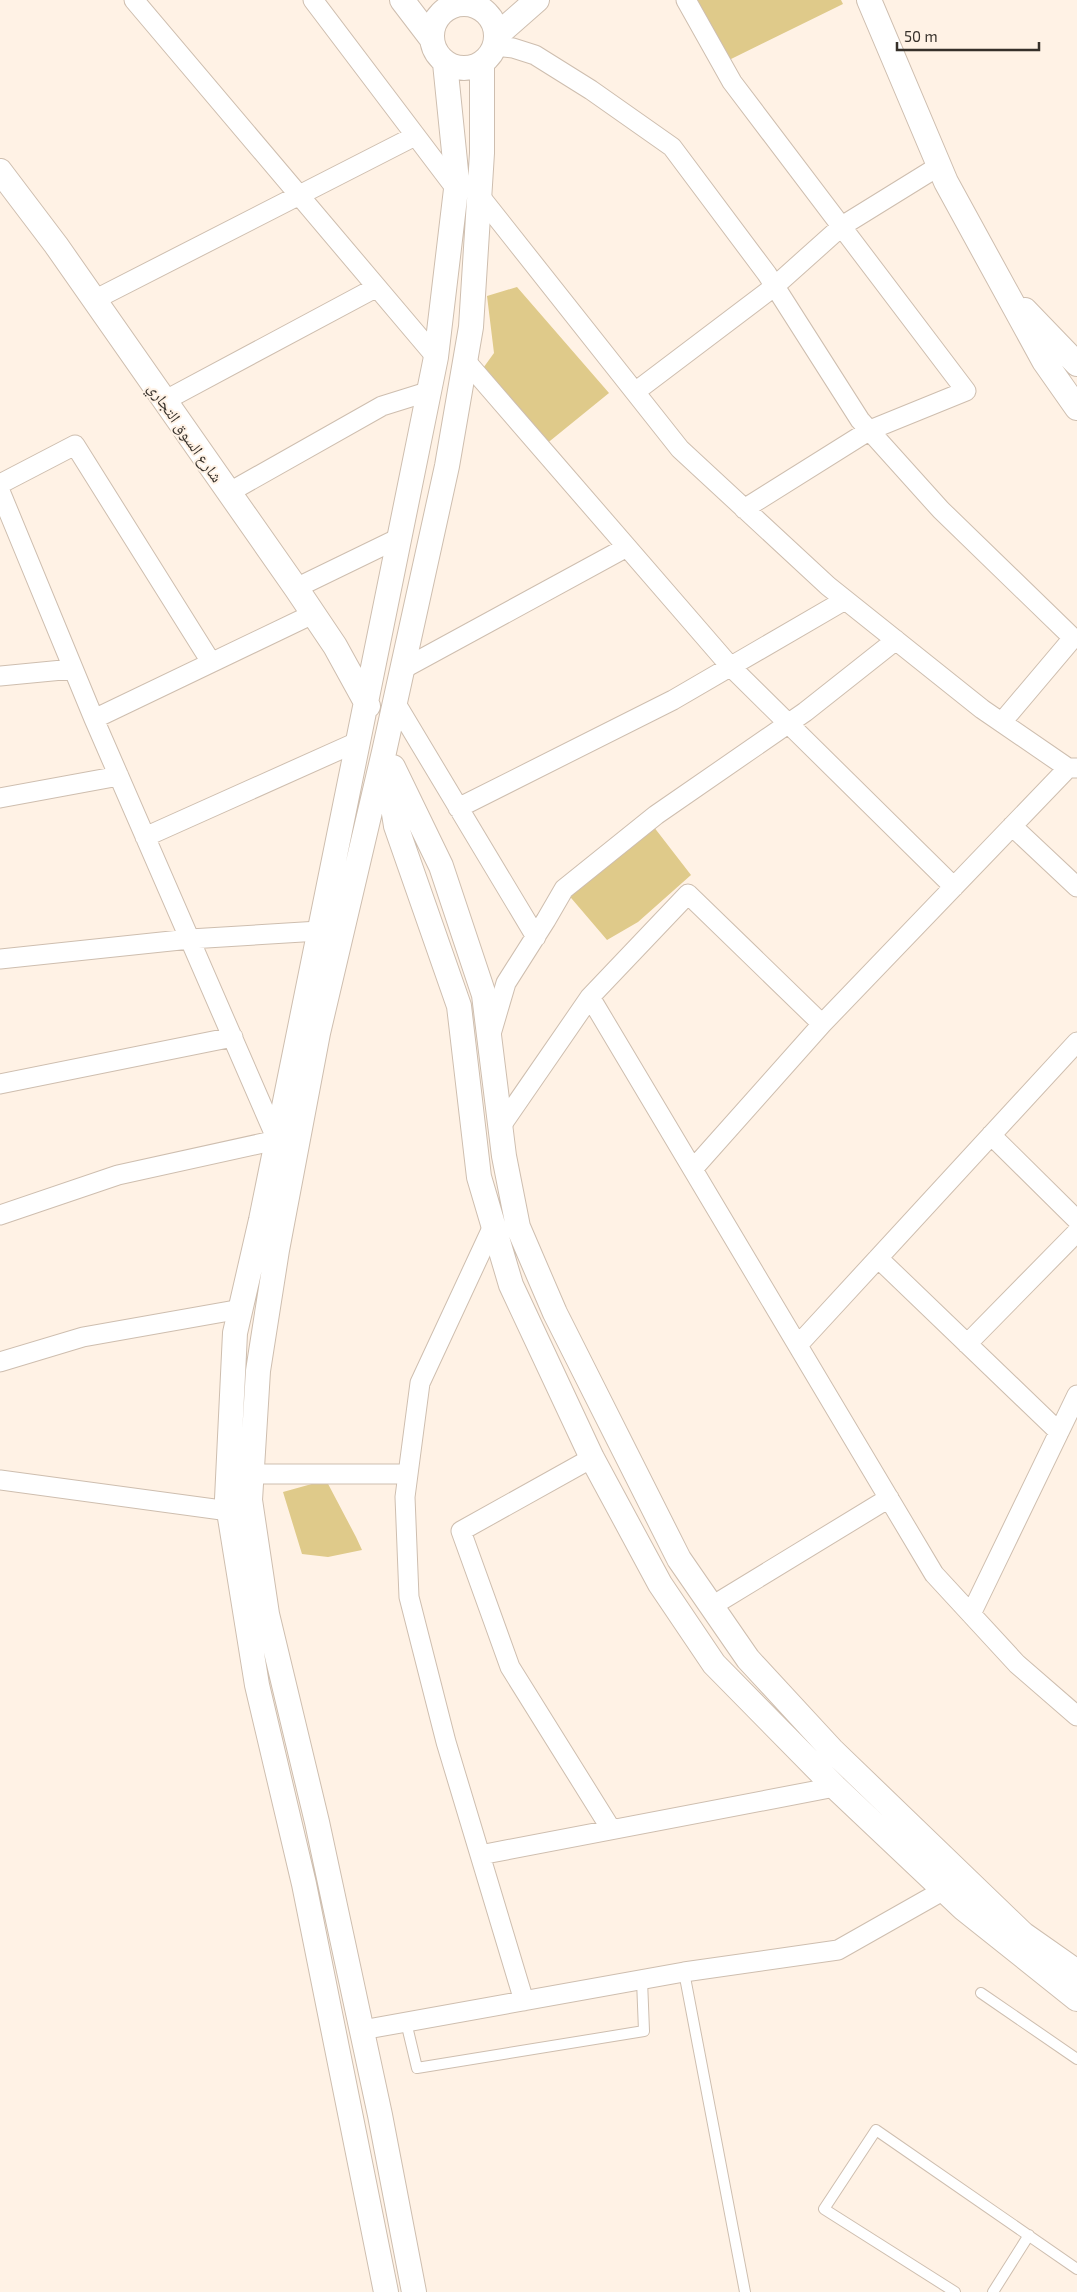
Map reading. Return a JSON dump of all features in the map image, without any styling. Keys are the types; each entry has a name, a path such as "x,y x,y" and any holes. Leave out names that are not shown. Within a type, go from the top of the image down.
{"street":[{"path":"134,0 436,357"},
{"path":"313,0 456,190"},
{"path":"386,2292 304,1884 257,1685 227,1499 235,1333 277,1140 430,391 436,357 456,190 457,181 445,62 434,48 431,38 402,0"},
{"path":"445,62 464,68 491,48 537,0"},
{"path":"686,0 732,82 966,391 870,430 744,509"},
{"path":"869,0 939,166 1044,361 1077,408"},
{"path":"414,2292 380,2115 318,1822 267,1614 250,1500 258,1371 280,1231 318,1033 403,669 447,466 471,327 482,153 494,25 489,16 481,9 472,4 455,2 436,19 431,38"},
{"path":"491,48 513,48 535,55 590,90 672,147 775,286 860,420 941,510 1072,638 1002,722"},
{"path":"94,300 415,136"},
{"path":"635,392 775,286 842,226 939,166"},
{"name":"شارع السوق التجاري","path":"0,171 94,300 335,646 366,699 384,752"},
{"path":"479,195 680,449 845,600 1002,722 1073,768 1012,826 822,1024 693,1169"},
{"path":"164,401 377,287"},
{"path":"1003,287 1077,364"},
{"path":"465,360 730,666 954,887"},
{"path":"228,493 382,406 430,391"},
{"path":"0,484 75,445 211,662"},
{"path":"0,491 94,719 277,1140"},
{"path":"296,588 401,537"},
{"path":"403,669 627,547"},
{"path":"458,808 673,700 845,600"},
{"path":"94,719 313,614"},
{"path":"490,1039 506,983 564,889 596,861 656,815 788,724 896,640"},
{"path":"0,676 73,668"},
{"path":"395,702 536,937"},
{"path":"145,837 357,742 384,752 397,774 441,866 484,995 500,1126 518,1228 555,1313 679,1559 748,1659 953,1884 1048,1977 1077,1999"},
{"path":"384,752 396,826 459,1006 479,1177 510,1285 592,1458 660,1584 714,1664 835,1787 953,1884 1077,1972"},
{"path":"0,798 119,776"},
{"path":"1012,826 1077,887"},
{"path":"500,1126 590,997 688,894 822,1024"},
{"path":"0,959 190,940 319,931"},
{"path":"590,997 934,1574 1017,1664 1077,1716"},
{"path":"0,1084 233,1037"},
{"path":"798,1345 1077,1042"},
{"path":"991,1135 1077,1220"},
{"path":"0,1215 118,1175 277,1140"},
{"path":"493,1226 420,1383 405,1497 409,1597 446,1742 524,2001"},
{"path":"967,1344 1077,1232"},
{"path":"878,1258 1059,1432"},
{"path":"0,1362 83,1337 241,1309"},
{"path":"971,1614 1077,1395"},
{"path":"592,1458 461,1531 510,1667 611,1829"},
{"path":"251,1474 408,1474"},
{"path":"0,1480 229,1511"},
{"path":"712,1606 889,1498"},
{"path":"480,1855 835,1787"},
{"path":"362,2030 684,1972 838,1950 953,1884"}],"lane":[{"path":"684,1972 745,2292"},
{"path":"406,2022 417,2068 644,2031 642,1980"},
{"path":"981,1993 1077,2059"},
{"path":"955,2292 824,2208 876,2130 1077,2268"},
{"path":"993,2292 1029,2235"}],"building":[{"path":"691,0 841,0 843,4 725,62"},
{"path":"517,287 609,393 545,445 481,371 494,353 487,296"},
{"path":"650,822 691,875 638,922 607,940 566,892"},
{"path":"326,1480 362,1550 328,1557 302,1554 283,1492"}]}
